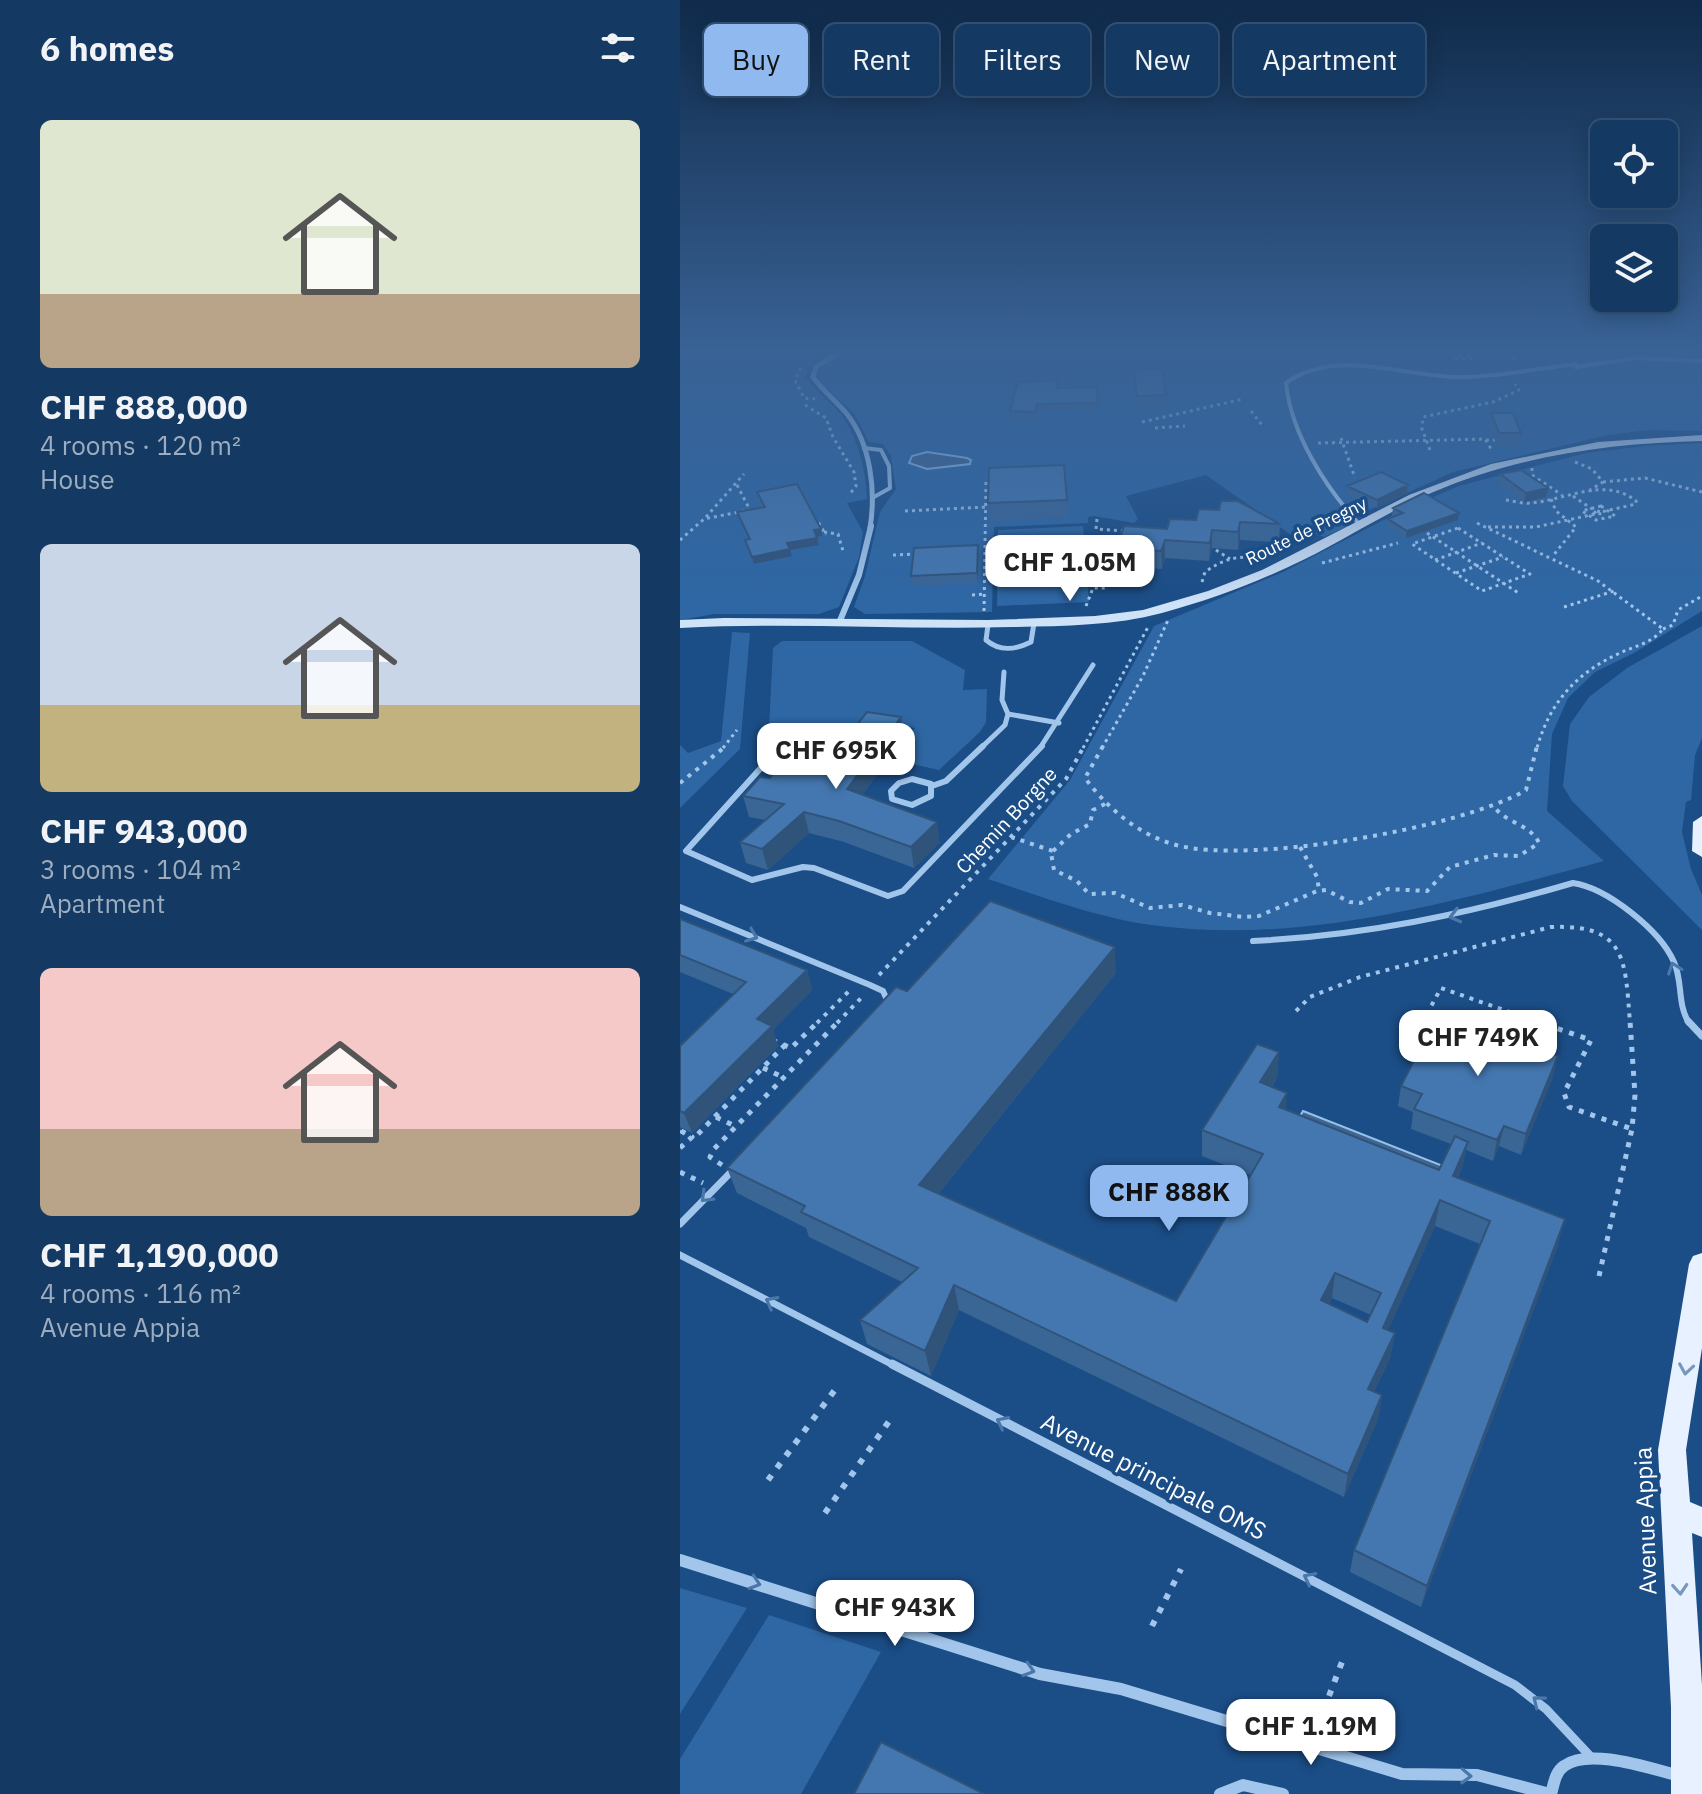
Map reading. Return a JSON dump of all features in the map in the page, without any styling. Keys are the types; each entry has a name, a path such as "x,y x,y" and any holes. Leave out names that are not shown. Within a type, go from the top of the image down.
{"main road":[{"path":"1702,822 1702,851"},
{"name":"Avenue Appia","path":"1693,1785 1688,1516 1672,1450 1702,1264"}],"street":[{"path":"839,623 866,549 874,497 864,448 858,436"},
{"name":"Route de Pregny","path":"680,624 747,620 839,623 986,619 1034,623 1119,618 1156,611 1281,566 1441,485 1508,464 1601,444 1702,438"},
{"path":"680,1560 1040,1674 1121,1689 1391,1772 1421,1776 1477,1775 1550,1794 1557,1774 1565,1764 1591,1757"},
{"name":"Avenue Appia","path":"1591,1757 1693,1785"},
{"path":"1220,1794 1243,1785 1283,1794"}],"lane":[{"path":"1304,436 1348,514 1360,525"},
{"path":"864,448 881,450 889,466 890,488 874,497"},
{"path":"986,619 986,640 995,647 1005,649 1031,642 1034,623"},
{"path":"1005,649 1005,657"},
{"path":"777,750 686,848 688,854 752,880 803,867 814,868 888,896 895,895 903,891 1036,755 1093,665"},
{"path":"932,786 931,796 915,804 896,802 890,795 894,786 905,780 920,779 932,786 946,781 1005,725 1008,714 1002,700 1004,672"},
{"path":"1008,714 1059,723"},
{"path":"1253,941 1306,940 1392,930 1449,918 1573,883 1587,883 1612,896 1673,959 1677,970 1679,1005 1685,1018 1702,1036"},
{"path":"680,907 870,985 885,993 886,1004"},
{"path":"680,1224 740,1162"},
{"name":"Avenue principale OMS","path":"680,1255 1515,1685 1552,1712 1572,1739 1591,1757"}],"path":[{"path":"832,436 854,472 856,486 849,495"},
{"path":"1423,436 1430,450"},
{"path":"1342,440 1355,478"},
{"path":"1307,443 1342,440 1495,440"},
{"path":"1486,440 1491,449"},
{"path":"1570,462 1591,468 1603,482"},
{"path":"1535,466 1531,469 1532,475 1563,496"},
{"path":"680,540 737,485 744,474"},
{"path":"1588,492 1603,482 1645,478 1702,492"},
{"path":"986,482 986,619"},
{"path":"737,485 750,510"},
{"path":"1486,527 1528,528 1589,515 1597,512 1601,506 1607,511 1615,516 1596,520 1589,515 1582,511 1597,512 1607,511 1636,501 1619,490 1588,492 1528,504 1506,500"},
{"path":"1571,495 1606,518"},
{"path":"1551,499 1556,511 1576,527 1552,557"},
{"path":"905,511 986,507"},
{"path":"704,519 750,510 762,512"},
{"path":"1097,519 1096,529 1134,530"},
{"path":"803,525 818,522 825,533 838,534 843,551"},
{"path":"1477,523 1552,557 1616,591 1663,629"},
{"path":"1453,525 1483,542 1530,574 1482,591 1412,544 1458,528"},
{"path":"1094,587 1094,576 1105,566 1110,551 1125,531"},
{"path":"1427,533 1520,594"},
{"path":"1435,560 1483,542"},
{"path":"1311,565 1398,543"},
{"path":"1216,550 1230,559"},
{"path":"972,553 985,552"},
{"path":"893,555 920,555"},
{"path":"1202,582 1205,572 1230,559 1246,555 1258,559"},
{"path":"1456,573 1504,556"},
{"path":"972,567 985,567"},
{"path":"1564,607 1616,591"},
{"path":"972,595 984,594"},
{"path":"1171,617 1143,676 1085,778 1105,804 1160,839 1188,848 1247,850 1300,847 1399,830 1495,807 1519,798 1526,790 1542,726 1565,686 1594,665 1653,639 1663,629 1673,625 1678,610 1702,596"},
{"name":"Chemin Borgne","path":"733,1170 710,1157 1066,779 1125,674 1156,611"},
{"path":"680,783 726,746 737,730"},
{"path":"1105,804 1093,810 1090,824 1071,834 1053,851 1051,863 1054,870 1077,881 1089,894 1115,893 1150,908 1182,905 1210,913 1259,916 1319,890 1361,903 1388,889 1427,891 1450,867 1461,867 1485,856 1519,858 1532,851 1539,843 1537,836 1527,828 1507,822 1495,807"},
{"path":"1011,837 1053,851"},
{"path":"1300,847 1317,877 1319,890"},
{"path":"1296,1011 1310,997 1392,967 1551,927 1565,925 1592,930 1616,945 1626,969 1635,1067 1632,1129 1599,1276"},
{"path":"762,1050 772,1040 783,1048 791,1048 853,986 870,985"},
{"path":"1410,1044 1441,988 1591,1040 1564,1093 1565,1100 1569,1107 1632,1129"},
{"path":"698,1134 783,1048"},
{"path":"763,1068 783,1077"},
{"path":"716,1117 736,1126"},
{"path":"680,1148 692,1137 681,1131 691,1121"},
{"path":"680,1172 711,1187"},
{"path":"768,1480 837,1387"},
{"path":"825,1513 892,1417"},
{"path":"1152,1626 1181,1569"},
{"path":"1329,1696 1345,1654"}],"shaded area":[{"path":"680,436 853,436 865,476 867,499 847,503 863,532 859,557 839,607 819,614 715,614 680,620"},
{"path":"866,436 1605,436 1453,472 1365,512 1343,514 1350,525 1324,537 1310,532 1297,539 1206,475 1126,496 1138,519 1134,523 1094,516 1088,517 1088,523 994,527 992,612 865,614 854,607 865,576 880,512 896,489 891,456 883,444 869,442"},
{"path":"1702,443 1702,611 1634,653 1595,672 1568,698 1552,734 1547,811 1604,861 1380,916 1266,929 1209,930 1131,922 1069,906 988,879 1070,780 1154,626 1283,572 1399,512 1459,486 1586,453"},
{"path":"927,452 971,460 970,464 927,469 909,463 912,456"},
{"path":"1083,526 1089,602 997,606 998,530"},
{"path":"1702,626 1702,738 1695,755 1691,800 1686,802 1682,832 1691,869 1702,895 1702,930 1572,801 1563,786 1570,724 1589,697 1627,668"},
{"path":"732,632 750,633 740,749 680,808 680,745 688,753 721,741"},
{"path":"782,641 912,641 965,670 963,690 987,689 986,722 980,732 939,770 889,759 915,728 879,722 864,740 786,728 769,729 773,648"},
{"path":"1303,1111 1443,1166 1432,1192 1289,1135"},
{"path":"680,1588 747,1608 680,1714"},
{"path":"769,1615 881,1652 801,1794 680,1794 680,1759"}],"building":[{"path":"1064,465 1067,500 988,503 989,468"},
{"path":"1521,470 1548,488 1526,493 1500,474"},
{"path":"1381,472 1408,485 1377,500 1347,486"},
{"path":"797,484 821,529 814,530 817,538 787,543 790,549 752,557 745,540 750,539 737,512 765,507 757,492"},
{"path":"1424,493 1459,513 1407,531 1388,519 1403,513 1393,508"},
{"path":"1221,501 1238,501 1280,524 1240,522 1238,532 1212,530 1210,543 1165,540 1161,551 1116,548 1124,526 1167,529 1170,519 1196,520 1199,509 1219,510"},
{"path":"978,545 977,573 911,576 914,548"},
{"path":"867,712 901,717 847,789 937,822 911,847 804,812 762,849 740,842 784,804 743,796 760,777 770,778 788,756 828,762"},
{"path":"990,901 1115,947 919,1185 1176,1301 1263,1154 1202,1130 1257,1044 1279,1052 1260,1082 1287,1093 1279,1107 1439,1170 1455,1136 1468,1142 1453,1176 1565,1219 1427,1586 1354,1550 1490,1221 1440,1200 1383,1328 1395,1333 1368,1389 1382,1395 1348,1474 954,1285 925,1351 860,1320 918,1268 801,1212 805,1206 727,1168 896,987 907,991","holes":["1335,1273 1381,1293 1367,1322 1321,1300"]},
{"path":"680,919 807,970 757,1019 772,1026 684,1113 680,1111 680,1046 746,982 680,955"},
{"path":"1438,1014 1558,1056 1526,1134 1504,1126 1497,1140 1414,1109 1422,1094 1401,1086"},
{"path":"881,1742 984,1794 854,1794"}]}
